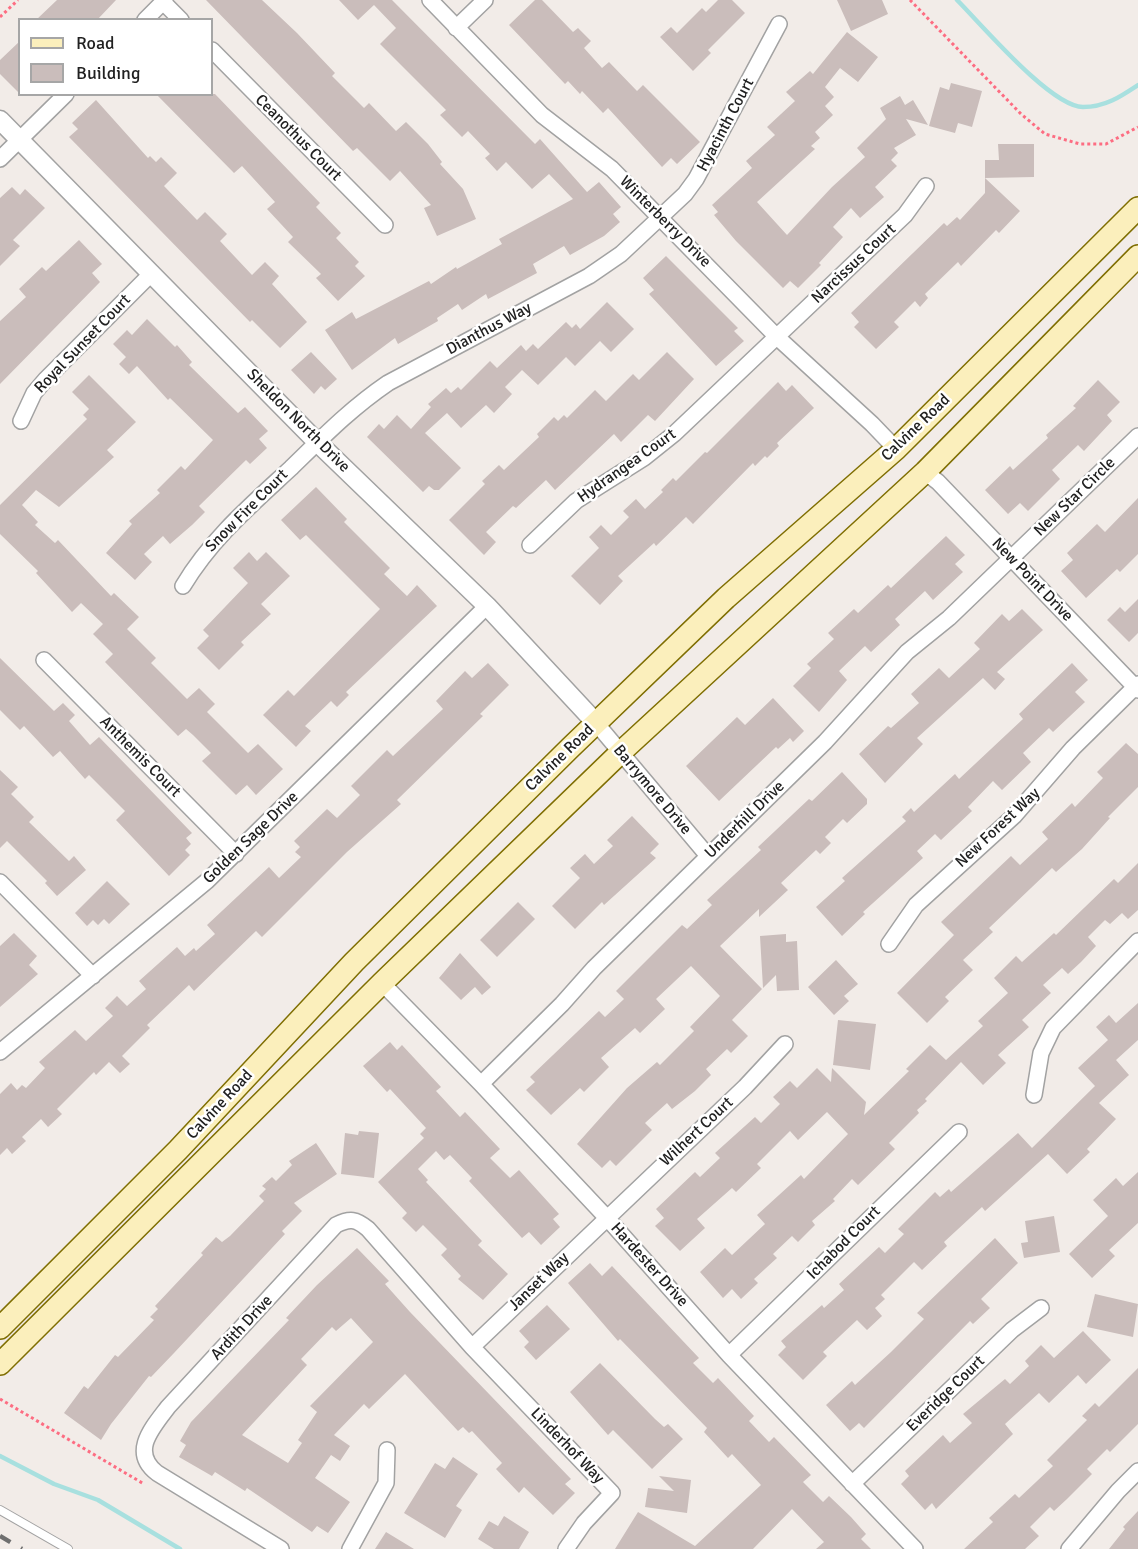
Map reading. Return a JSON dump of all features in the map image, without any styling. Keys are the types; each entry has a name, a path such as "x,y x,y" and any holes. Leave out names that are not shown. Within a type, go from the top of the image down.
{"main road":[{"name":"Calvine Road","path":"0,1328 178,1150 354,962 596,723 726,598 896,449 1138,208"},
{"name":"Calvine Road","path":"0,1364 382,983 621,752 925,472 1138,256"}],"street":[{"name":"Winterberry Drive","path":"430,0 542,115 612,169 777,337 896,449"},
{"path":"456,28 485,0"},
{"path":"147,18 164,1 179,18"},
{"name":"Hyacinth Court","path":"661,218 696,179 779,24"},
{"name":"Ceanothus Court","path":"213,51 385,225"},
{"path":"0,159 64,96"},
{"name":"Sheldon North Drive","path":"0,120 317,442 486,606 596,723"},
{"name":"Narcissus Court","path":"777,337 905,215 926,186"},
{"name":"Dianthus Way","path":"317,442 354,406 388,383 589,276 621,254 661,218"},
{"name":"Royal Sunset Court","path":"21,421 34,393 46,379 152,273"},
{"name":"Hydrangea Court","path":"530,545 576,501 660,446 777,337"},
{"name":"New Star Circle","path":"1011,559 1138,436"},
{"name":"Snow Fire Court","path":"183,586 198,561 225,530 317,442"},
{"name":"New Point Drive","path":"925,472 938,482 1137,687"},
{"name":"Underhill Drive","path":"481,1084 858,709 907,652 949,618 1011,559"},
{"name":"Golden Sage Drive","path":"0,1052 236,854 486,606"},
{"name":"Anthemis Court","path":"44,660 236,854"},
{"name":"New Forest Way","path":"889,944 916,905 1014,816 1073,748 1137,687"},
{"name":"Barrymore Drive","path":"596,723 708,856"},
{"path":"0,882 93,976"},
{"path":"1034,1095 1041,1053 1053,1028 1138,941"},
{"name":"Hardester Drive","path":"382,983 481,1084 607,1218 729,1355 915,1549"},
{"name":"Wilhert Court","path":"607,1218 745,1087 784,1044"},
{"name":"Ichabod Court","path":"729,1355 959,1132"},
{"name":"Janset Way","path":"472,1347 607,1218"},
{"name":"Ardith Drive","path":"281,1549 147,1466 143,1451 146,1438 168,1407 336,1225 348,1219 358,1221 369,1228 472,1347"},
{"name":"Everidge Court","path":"852,1484 1012,1330 1041,1308"},
{"name":"Linderhof Way","path":"472,1347 612,1493 584,1523 566,1549"},
{"path":"350,1549 386,1483 387,1450"},
{"path":"1069,1549 1138,1471"}],"lane":[{"path":"0,1510 68,1549"}],"path":[{"path":"0,17 18,0"},
{"path":"910,0 1021,114 1045,134 1080,144 1106,144 1138,127"},
{"path":"0,1399 144,1484"}],"building":[{"path":"57,0 116,0 99,18 38,18"},
{"path":"206,0 262,0 335,73 332,76 364,108 369,103 396,131 406,122 428,144 442,162 440,164 463,189 476,219 437,236 424,208 431,205 400,171 390,181 357,148 353,151"},
{"path":"339,0 392,0 535,144 540,139 587,192 599,182 621,207 613,214 620,222 604,236 570,255 564,246 533,264 537,273 488,299 486,294 462,310 458,304 437,318 438,321 398,344 395,338 352,370 325,330 352,312 356,319 429,281 431,284 456,267 457,269 502,244 499,239 573,199 549,174 532,189 506,162 497,171 485,158 490,154 468,131 462,137 440,115 446,110 380,44 396,28 374,5 358,20"},
{"path":"535,0 542,0 573,32 578,28 591,41 584,48 602,68 609,62 637,91 643,85 700,142 677,164 671,158 662,167 608,108 603,113 582,91 580,94 568,81 565,84 509,25"},
{"path":"718,0 732,0 745,13 708,50 711,53 693,71 660,37 671,27 677,33 702,8 706,12"},
{"path":"837,0 882,0 888,14 851,31"},
{"path":"847,32 878,57 858,82 840,68 825,87 834,97 825,106 833,115 815,132 820,138 811,146 815,149 757,202 787,235 832,187 865,157 857,148 886,119 880,108 900,96 905,105 913,100 928,125 906,119 916,135 894,148 898,153 891,160 897,166 875,187 884,197 860,218 851,208 833,227 843,237 819,263 821,265 798,288 790,281 783,288 736,241 714,215 718,212 712,205 752,168 746,161 775,135 767,127 795,101 786,92 810,71 813,74"},
{"path":"18,43 18,92 0,74 0,60"},
{"path":"951,83 982,91 972,127 958,123 955,133 929,126 940,87 949,90"},
{"path":"215,94 320,203 316,207 341,233 336,238 359,262 355,266 365,276 338,301 316,278 321,274 288,242 293,237 267,209 275,202 242,166 234,173 158,96 213,96"},
{"path":"96,100 148,158 150,156 156,162 161,157 177,173 164,186 197,220 205,212 227,234 220,241 252,275 265,262 279,276 272,284 307,322 280,348 252,320 250,322 69,137 78,129 72,123"},
{"path":"998,144 1034,144 1034,177 985,178 985,160 999,160"},
{"path":"985,178 1020,211 999,233 996,230 961,266 958,262 925,294 928,298 920,307 915,301 894,322 899,327 876,349 854,327 859,322 851,313 944,223 947,226 957,217 960,220 985,193"},
{"path":"12,187 20,195 25,189 45,208 13,240 20,246 0,266 0,198"},
{"path":"79,240 102,264 92,273 100,282 0,384 0,321 26,297 19,289 42,267 46,271"},
{"path":"666,256 738,328 734,331 744,341 716,366 649,294 654,290 643,278"},
{"path":"607,302 634,329 611,352 600,341 575,366 566,357 538,385 522,370 505,387 512,394 494,413 486,405 461,428 447,413 425,433 461,468 439,490 434,490 429,486 423,492 367,437 379,424 384,429 397,415 411,429 431,407 428,404 446,388 451,393 458,387 461,390 490,361 497,368 521,345 526,351 533,344 538,349 566,322 572,328 576,324 580,329"},
{"path":"147,319 175,347 177,345 192,362 189,365 238,413 245,407 268,431 259,439 267,448 250,464 246,460 199,506 205,512 192,525 170,544 163,536 144,554 152,562 135,580 106,553 132,524 129,521 160,493 157,490 181,466 185,470 213,440 170,398 168,400 137,366 129,374 119,364 126,357 113,344 127,330 132,335"},
{"path":"311,352 337,379 325,390 321,386 314,394 291,370"},
{"path":"667,352 694,379 655,421 648,415 621,442 614,434 555,490 546,480 516,508 513,506 486,532 496,542 484,555 449,520 485,484 482,481 499,465 504,470 539,437 537,434 554,417 558,421 564,415 567,418 595,390 606,401 633,374 639,380"},
{"path":"89,375 136,422 107,450 114,457 59,507 36,490 22,505 38,522 35,525 55,543 58,540 111,596 114,593 139,617 127,629 156,658 151,663 187,699 199,688 215,704 207,712 248,753 258,744 283,769 256,795 247,785 236,795 202,761 211,753 186,729 178,736 105,662 113,654 93,634 103,624 81,603 72,612 36,573 38,571 0,534 0,505 87,419 83,415 89,409 72,392"},
{"path":"1098,380 1120,402 1107,415 1112,421 1084,451 1078,445 1052,470 1060,479 1028,511 1020,503 1008,514 985,490 1010,466 1013,470 1048,438 1046,435 1076,408 1073,406"},
{"path":"778,382 786,391 792,385 814,408 777,443 779,446 767,458 765,456 755,466 753,463 693,524 686,517 656,546 654,543 618,576 623,581 600,605 571,576 599,548 589,537 601,525 611,535 629,517 623,511 636,499 645,509 663,492 661,490 673,478 676,481 705,452 707,453"},
{"path":"316,487 347,519 344,522 390,568 384,574 407,596 417,585 437,606 346,692 349,695 337,707 331,701 305,726 311,731 296,747 263,715 288,690 294,696 380,609 306,535 300,540 281,520"},
{"path":"1138,498 1138,554 1120,572 1117,569 1086,598 1061,571 1073,560 1067,553 1097,524 1105,532"},
{"path":"946,536 965,555 955,564 963,572 933,600 925,591 895,619 900,625 871,652 865,646 839,671 847,680 819,712 793,686 811,668 807,664 834,639 828,633 854,609 858,613 888,585 891,588"},
{"path":"249,552 257,561 266,552 290,576 261,604 271,614 241,642 244,645 219,670 197,648 209,636 203,630 248,583 233,568"},
{"path":"1138,599 1138,633 1129,642 1107,620 1120,607 1125,612"},
{"path":"1022,609 1043,630 997,672 1005,679 995,690 983,678 917,738 923,744 885,783 859,754 888,726 891,728 919,703 911,694 939,668 949,678 980,649 974,643 1002,614 1009,621"},
{"path":"0,658 54,711 63,703 75,715 69,721 90,745 99,737 192,833 186,838 191,844 185,850 190,855 169,876 116,820 125,811 89,775 85,779 60,751 53,757 24,726 20,730 0,710"},
{"path":"488,663 509,685 480,714 483,716 397,800 401,804 347,852 262,937 256,931 194,991 189,985 147,1025 150,1028 122,1056 130,1064 120,1073 109,1062 96,1075 94,1072 57,1109 62,1114 48,1127 41,1119 22,1137 26,1141 12,1154 7,1148 0,1155 0,1094 11,1083 17,1090 22,1085 26,1088 45,1068 39,1062 75,1030 86,1041 113,1016 105,1008 117,996 127,1006 146,989 139,981 177,947 185,956 194,948 196,951 215,934 207,925 269,867 279,878 301,857 295,852 300,847 294,841 327,809 337,818 360,795 351,786 387,750 393,756 443,709 436,701 465,671 472,678"},
{"path":"1072,663 1088,680 1075,692 1085,702 1053,732 1049,728 1023,753 1031,762 1002,790 993,781 968,807 972,811 941,840 935,834 917,851 923,858 863,912 865,914 842,936 816,907 845,881 842,878 906,821 902,817 911,808 914,812 955,774 959,779 1023,719 1019,714"},
{"path":"773,698 804,731 793,742 790,738 778,749 776,747 719,801 686,766 737,717 745,725"},
{"path":"1126,743 1138,754 1138,787 1108,817 1110,818 1082,849 1056,872 1052,868 989,928 993,932 963,960 973,970 945,997 949,1001 927,1023 897,993 954,935 941,922 1011,856 1020,865 1048,839 1042,832 1072,803 1075,807 1103,778 1097,772"},
{"path":"0,770 18,787 11,794 34,817 29,822 69,861 74,856 86,870 57,896 45,883 47,881 7,841 0,848"},
{"path":"842,772 867,799 867,804 847,823 843,819 825,837 831,843 820,854 816,850 781,883 788,890 759,917 759,909 720,946 762,989 732,1020 748,1036 731,1053 727,1049 706,1069 711,1075 695,1091 672,1109 667,1103 645,1123 652,1130 616,1166 610,1160 602,1168 577,1144 627,1088 657,1062 660,1065 694,1031 690,1027 720,996 691,966 656,999 665,1009 640,1033 635,1028 601,1058 609,1067 584,1092 580,1088 551,1115 526,1090 535,1082 530,1077 599,1011 605,1017 624,999 616,991 682,925 687,929 712,905 707,900 761,850 758,847 809,799 812,801"},
{"path":"632,816 659,844 650,853 656,858 604,905 602,902 575,929 552,906 580,878 570,868 585,854 594,864 613,846 607,840"},
{"path":"1138,863 1138,910 1128,919 1122,913 1110,924 1105,920 1088,937 1096,946 1081,962 1068,974 1062,968 1043,985 1051,993 1022,1020 1029,1027 998,1055 1006,1063 983,1085 961,1062 925,1099 927,1101 917,1110 919,1113 889,1143 895,1149 858,1185 852,1179 833,1199 835,1201 812,1221 815,1225 798,1242 792,1236 773,1254 777,1258 754,1279 758,1283 741,1299 732,1289 723,1298 700,1272 725,1248 732,1255 765,1224 757,1215 801,1175 804,1179 848,1134 827,1112 798,1140 790,1131 757,1164 761,1168 736,1192 732,1188 697,1219 705,1228 680,1251 655,1226 664,1218 656,1209 695,1172 700,1177 720,1158 715,1153 755,1117 761,1123 780,1104 773,1097 790,1081 797,1088 817,1068 831,1082 832,1068 866,1102 864,1115 909,1071 906,1069 930,1045 946,1060 983,1026 978,1021 1008,993 994,978 1016,956 1022,962 1054,933 1056,935 1114,879 1118,883"},
{"path":"107,881 130,904 109,924 104,919 98,925 93,920 87,926 75,913"},
{"path":"518,902 535,919 497,957 480,940"},
{"path":"14,933 37,956 29,965 38,974 0,1007 0,946"},
{"path":"786,934 786,942 797,941 799,990 777,991 776,975 763,988 760,936"},
{"path":"460,953 491,987 482,995 475,987 461,1000 439,978"},
{"path":"836,960 858,984 844,996 849,1001 834,1015 808,987"},
{"path":"1138,1003 1138,1040 1116,1060 1129,1075 1099,1103 1116,1119 1087,1149 1090,1152 1067,1174 1048,1154 985,1211 982,1207 944,1242 947,1246 922,1270 914,1262 881,1295 885,1299 875,1308 882,1316 867,1330 857,1320 823,1352 827,1356 803,1380 778,1355 786,1347 781,1341 822,1305 824,1308 844,1290 839,1284 879,1247 885,1253 904,1234 898,1229 935,1192 940,1197 949,1189 951,1192 1018,1133 1032,1148 1095,1086 1078,1068 1108,1040 1096,1027 1109,1015 1116,1023"},
{"path":"838,1020 876,1024 870,1070 833,1065"},
{"path":"390,1042 397,1050 402,1045 441,1087 436,1091 460,1117 465,1112 500,1149 490,1158 510,1178 519,1170 559,1214 553,1219 560,1227 541,1245 529,1232 522,1238 469,1181 472,1178 450,1155 444,1160 436,1151 418,1169 428,1180 426,1182 482,1241 478,1245 508,1274 483,1300 458,1279 461,1276 441,1255 447,1249 423,1225 416,1232 402,1218 407,1213 378,1182 424,1138 420,1134 426,1128 390,1089 387,1092 363,1066"},
{"path":"359,1131 379,1133 374,1178 341,1174 345,1133 358,1135"},
{"path":"316,1143 337,1174 294,1203 302,1211 282,1231 285,1234 174,1353 151,1377 149,1376 101,1440 64,1413 84,1386 88,1389 115,1355 118,1357 154,1320 150,1317 158,1309 155,1306 203,1255 201,1253 216,1237 222,1242 230,1236 264,1201 259,1196 266,1189 262,1186 272,1177 276,1181 292,1165 289,1161"},
{"path":"1138,1172 1138,1223 1109,1250 1115,1256 1092,1278 1069,1254 1108,1216 1093,1200 1116,1178 1123,1186"},
{"path":"1054,1216 1060,1252 1024,1258 1021,1243 1028,1242 1025,1221"},
{"path":"995,1238 1018,1263 981,1299 990,1308 973,1324 970,1321 864,1428 859,1423 850,1431 826,1405 852,1381 855,1385 891,1352 924,1319 917,1313"},
{"path":"357,1248 389,1281 385,1284 410,1312 571,1479 565,1484 575,1493 553,1515 524,1487 519,1493 496,1469 502,1463 472,1431 469,1433 463,1427 458,1431 405,1374 369,1409 364,1404 334,1435 350,1446 340,1461 331,1455 315,1478 350,1502 328,1533 317,1526 312,1532 247,1488 245,1491 215,1472 212,1476 179,1457 186,1445 180,1441 191,1422 289,1320 286,1318","holes":["351,1318 373,1342 310,1406 317,1412 298,1440 302,1443 288,1463 242,1435 307,1365 301,1359 332,1327 336,1331"]},
{"path":"590,1263 602,1276 612,1266 699,1358 693,1363 713,1383 718,1378 754,1416 749,1421 769,1442 774,1437 811,1475 803,1482 823,1502 829,1496 851,1517 866,1534 861,1539 871,1549 816,1549 824,1542 792,1509 753,1549 615,1549 638,1512 695,1546 761,1485 732,1454 728,1458 704,1432 707,1428 620,1339 618,1341 568,1283"},
{"path":"1095,1294 1138,1304 1133,1337 1087,1327"},
{"path":"547,1305 570,1329 536,1360 524,1347 529,1342 519,1331"},
{"path":"1083,1331 1111,1360 1086,1384 1078,1375 1049,1403 1039,1393 1005,1424 1013,1434 936,1509 932,1503 925,1510 901,1484 909,1476 905,1471 943,1435 950,1443 972,1423 963,1414 1005,1379 1010,1384 1029,1366 1025,1361 1041,1345 1054,1358"},
{"path":"600,1363 655,1419 664,1427 668,1424 683,1439 652,1469 613,1430 608,1435 570,1392"},
{"path":"1138,1368 1138,1424 1110,1452 1107,1449 1087,1469 1092,1474 1067,1499 1054,1511 1050,1507 1030,1527 1039,1536 1025,1549 964,1549 993,1522 989,1518 1015,1494 1019,1498 1053,1466 1047,1460 1087,1420 1082,1416 1095,1403 1099,1407"},
{"path":"453,1457 478,1474 456,1506 462,1510 445,1538 404,1513 435,1463 445,1469"},
{"path":"659,1476 691,1480 687,1513 645,1507 648,1488 674,1491"},
{"path":"1138,1511 1138,1549 1109,1549 1125,1529 1123,1527"},
{"path":"504,1516 529,1532 519,1549 494,1549 478,1539 489,1521 498,1526"},
{"path":"386,1532 414,1549 375,1549"}],"waterway":[{"path":"957,0 1035,79 1053,94 1069,103 1083,107 1098,105 1138,85"},
{"path":"0,1456 54,1484 98,1500 180,1549"}],"railway":[{"path":"0,1536 22,1549"}]}
